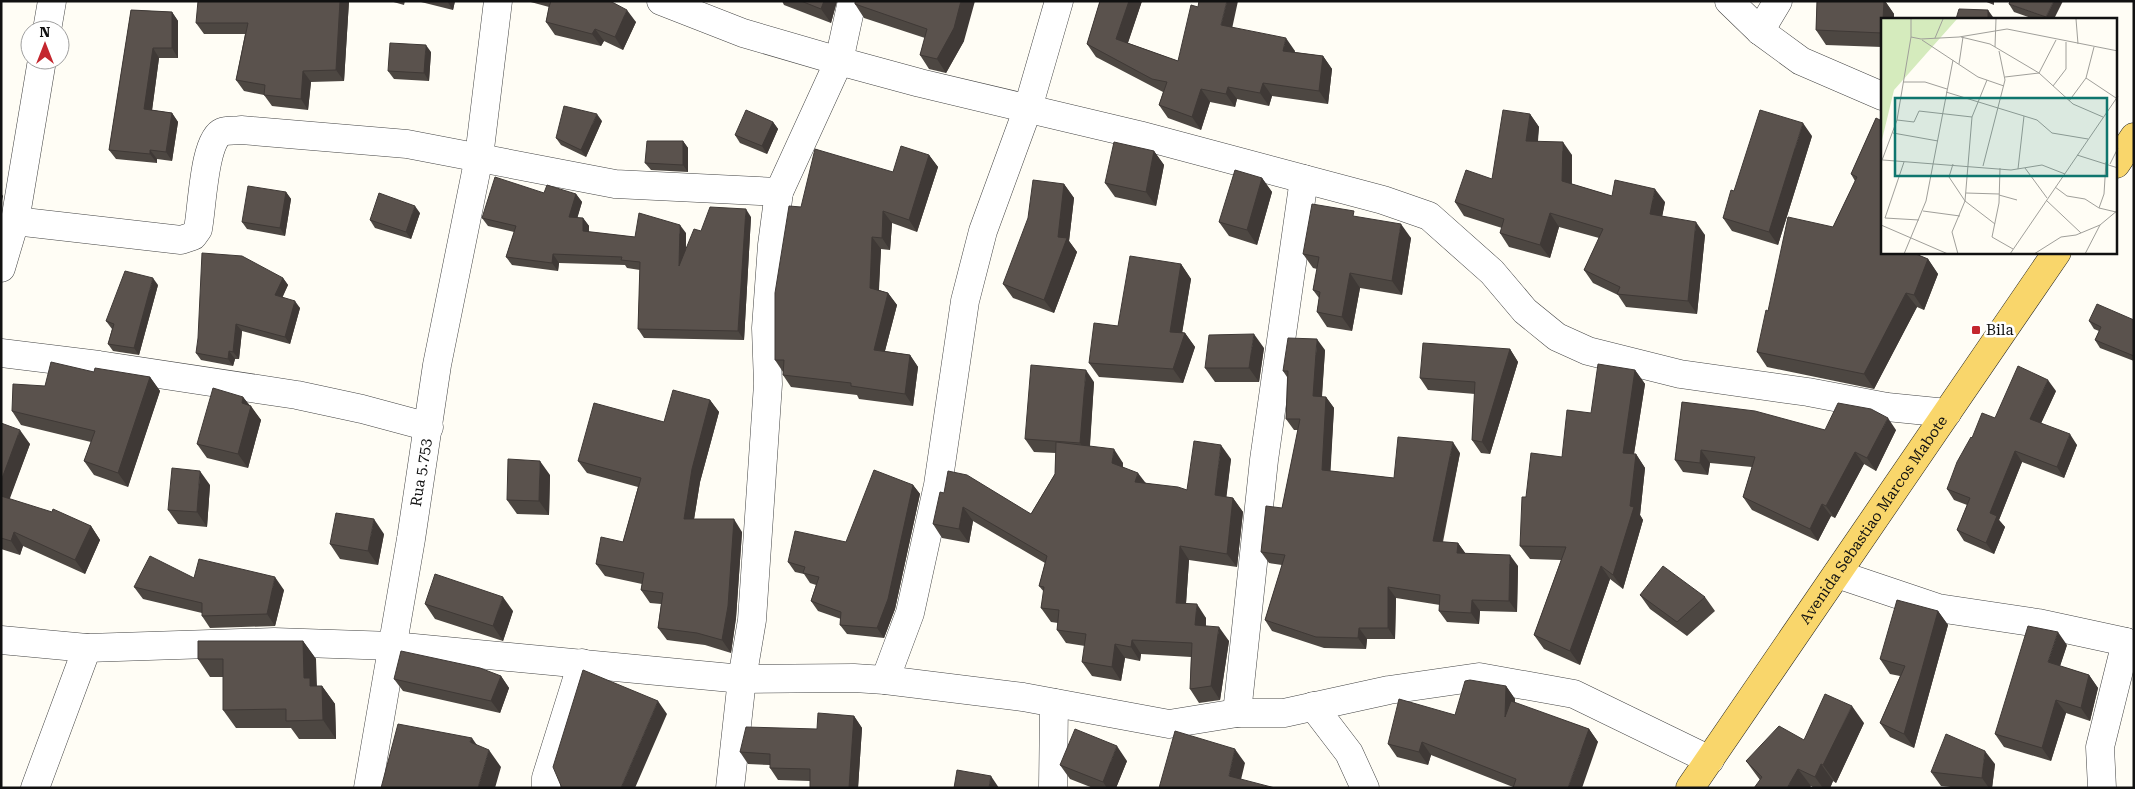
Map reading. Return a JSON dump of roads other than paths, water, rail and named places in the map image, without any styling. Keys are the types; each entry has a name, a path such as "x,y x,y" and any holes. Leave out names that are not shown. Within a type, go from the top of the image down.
{"main road":[{"path":"2118,161 2134,137"},
{"name":"Avenida Sebastiao Marcos Mabote","path":"1690,788 2056,254"}],"street":[{"path":"49,20 52,1"},
{"name":"Rua 5.753","path":"368,788 429,427 437,365 479,157 498,1"},
{"path":"661,1 743,33 838,61 1304,179 1382,200 1429,216 1492,272 1525,311 1557,337 1588,351 1680,374 1808,392 1887,406 1947,413"},
{"path":"730,788 742,679 752,620 768,384 766,328 772,245 779,192 838,61 852,1"},
{"path":"886,680 910,613 938,485 965,301 983,232 1028,108 1059,1"},
{"path":"1729,1 1760,30 1801,61 1881,96"},
{"path":"1760,30 1778,1"},
{"path":"1,268 15,221 40,70"},
{"path":"15,221 181,240 193,236 198,229 209,151 215,138 222,132 242,130 407,144 615,184 779,192"},
{"path":"1237,713 1264,460 1304,179"},
{"path":"1,353 91,364 297,395 362,409 429,427"},
{"path":"1837,574 1938,608 2038,623 2130,645 2100,747 2102,788"},
{"path":"1,640 87,648 274,642 393,646 742,679 854,678 886,680 1054,703 1169,724 1237,713 1284,713 1389,690 1479,677 1574,694 1710,760"},
{"path":"35,788 87,648"},
{"path":"546,788 546,778 582,663"},
{"path":"1053,788 1054,703"},
{"path":"1313,706 1349,753 1365,788"}],"place":[{"name":"Bila","path":"1976,330"}]}
